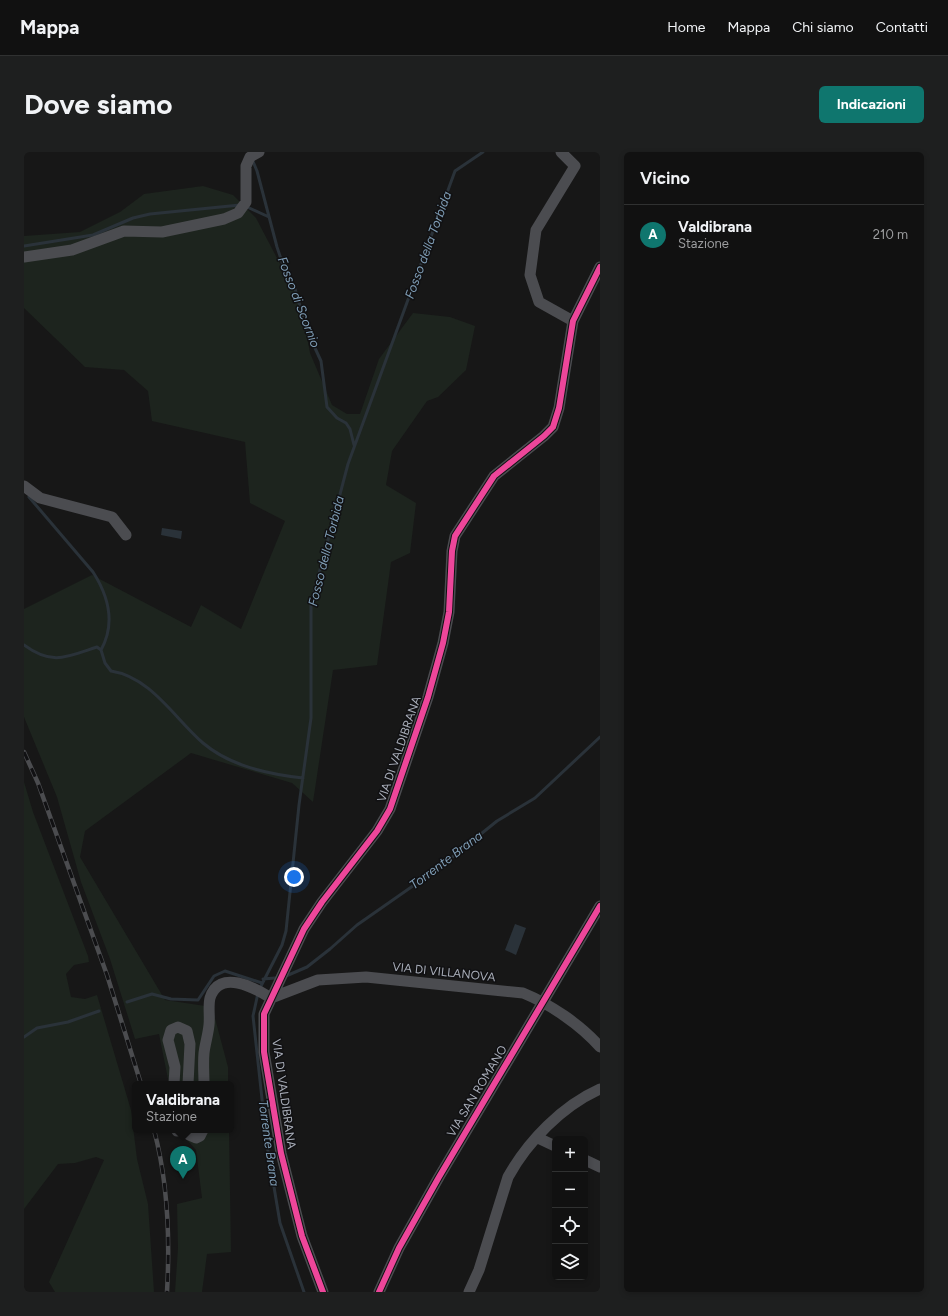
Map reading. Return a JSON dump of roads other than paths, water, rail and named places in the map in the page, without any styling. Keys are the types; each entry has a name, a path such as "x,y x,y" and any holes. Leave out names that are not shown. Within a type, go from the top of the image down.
{"street":[{"path":"24,257 72,250 124,231 162,232 224,219 238,213 246,202 246,166 250,157 259,152"},
{"path":"561,152 575,166 536,230 530,275 539,302 573,321"},
{"name":"VIA DI VALDIBRANA","path":"323,1292 302,1236 281,1153 264,1052 264,1014 304,929 322,902 376,831 390,809 428,697 443,643 448,612 452,551 455,536 494,476 553,427 559,408 573,321 600,267"},
{"path":"24,486 40,498 112,517 126,535"},
{"name":"VIA SAN ROMANO","path":"379,1292 399,1248 438,1177 600,906"},
{"name":"VIA DI VILLANOVA","path":"271,998 318,980 366,977 523,993 543,1001 568,1019 600,1047"},
{"path":"204,1081 204,1054 209,1024 210,998 213,992 222,984 227,982 251,986 271,998"},
{"path":"174,1081 175,1067 168,1036 171,1030 178,1028 187,1031 189,1038 188,1081"},
{"path":"469,1292 479,1270 508,1177 514,1167 552,1121 567,1108 600,1088"},
{"path":"185,1133 196,1138 200,1136 202,1133"},
{"path":"538,1138 552,1145"},
{"path":"588,1161 600,1167"}],"waterway":[{"name":"Fosso della Torbida","path":"260,988 282,945 286,931 299,805 311,718 311,604 348,464 455,171 483,152"},
{"name":"Fosso di Scornio","path":"252,159 257,171 277,247 286,274 295,289 308,333 321,361 327,407 337,418 346,423 350,429 354,445"},
{"path":"24,246 93,235 133,218 150,214 240,205"},
{"path":"245,206 269,217"},
{"path":"29,497 99,581 109,610 108,630 106,640 101,650"},
{"path":"24,645 43,656 60,658 97,647 101,650 105,663 111,671 138,681 150,690 162,700 203,743 225,758 250,768 303,778"},
{"name":"Torrente Brana","path":"286,976 307,967 357,925 440,867 497,821 535,798 600,737"},
{"path":"127,1002 152,994 171,999 198,1000 214,976 225,971 262,983"},
{"name":"Torrente Brana","path":"263,979 275,978"},
{"name":"Torrente Brana","path":"258,993 253,1016 267,1145 280,1223 304,1292"},
{"path":"24,1037 37,1028 68,1022 99,1011"}],"railway":[{"path":"24,752 38,783 107,975 140,1081"},
{"path":"155,1133 159,1150 167,1211 167,1292"}],"place":[{"name":"Valdibrana","path":"183,1179"}]}
